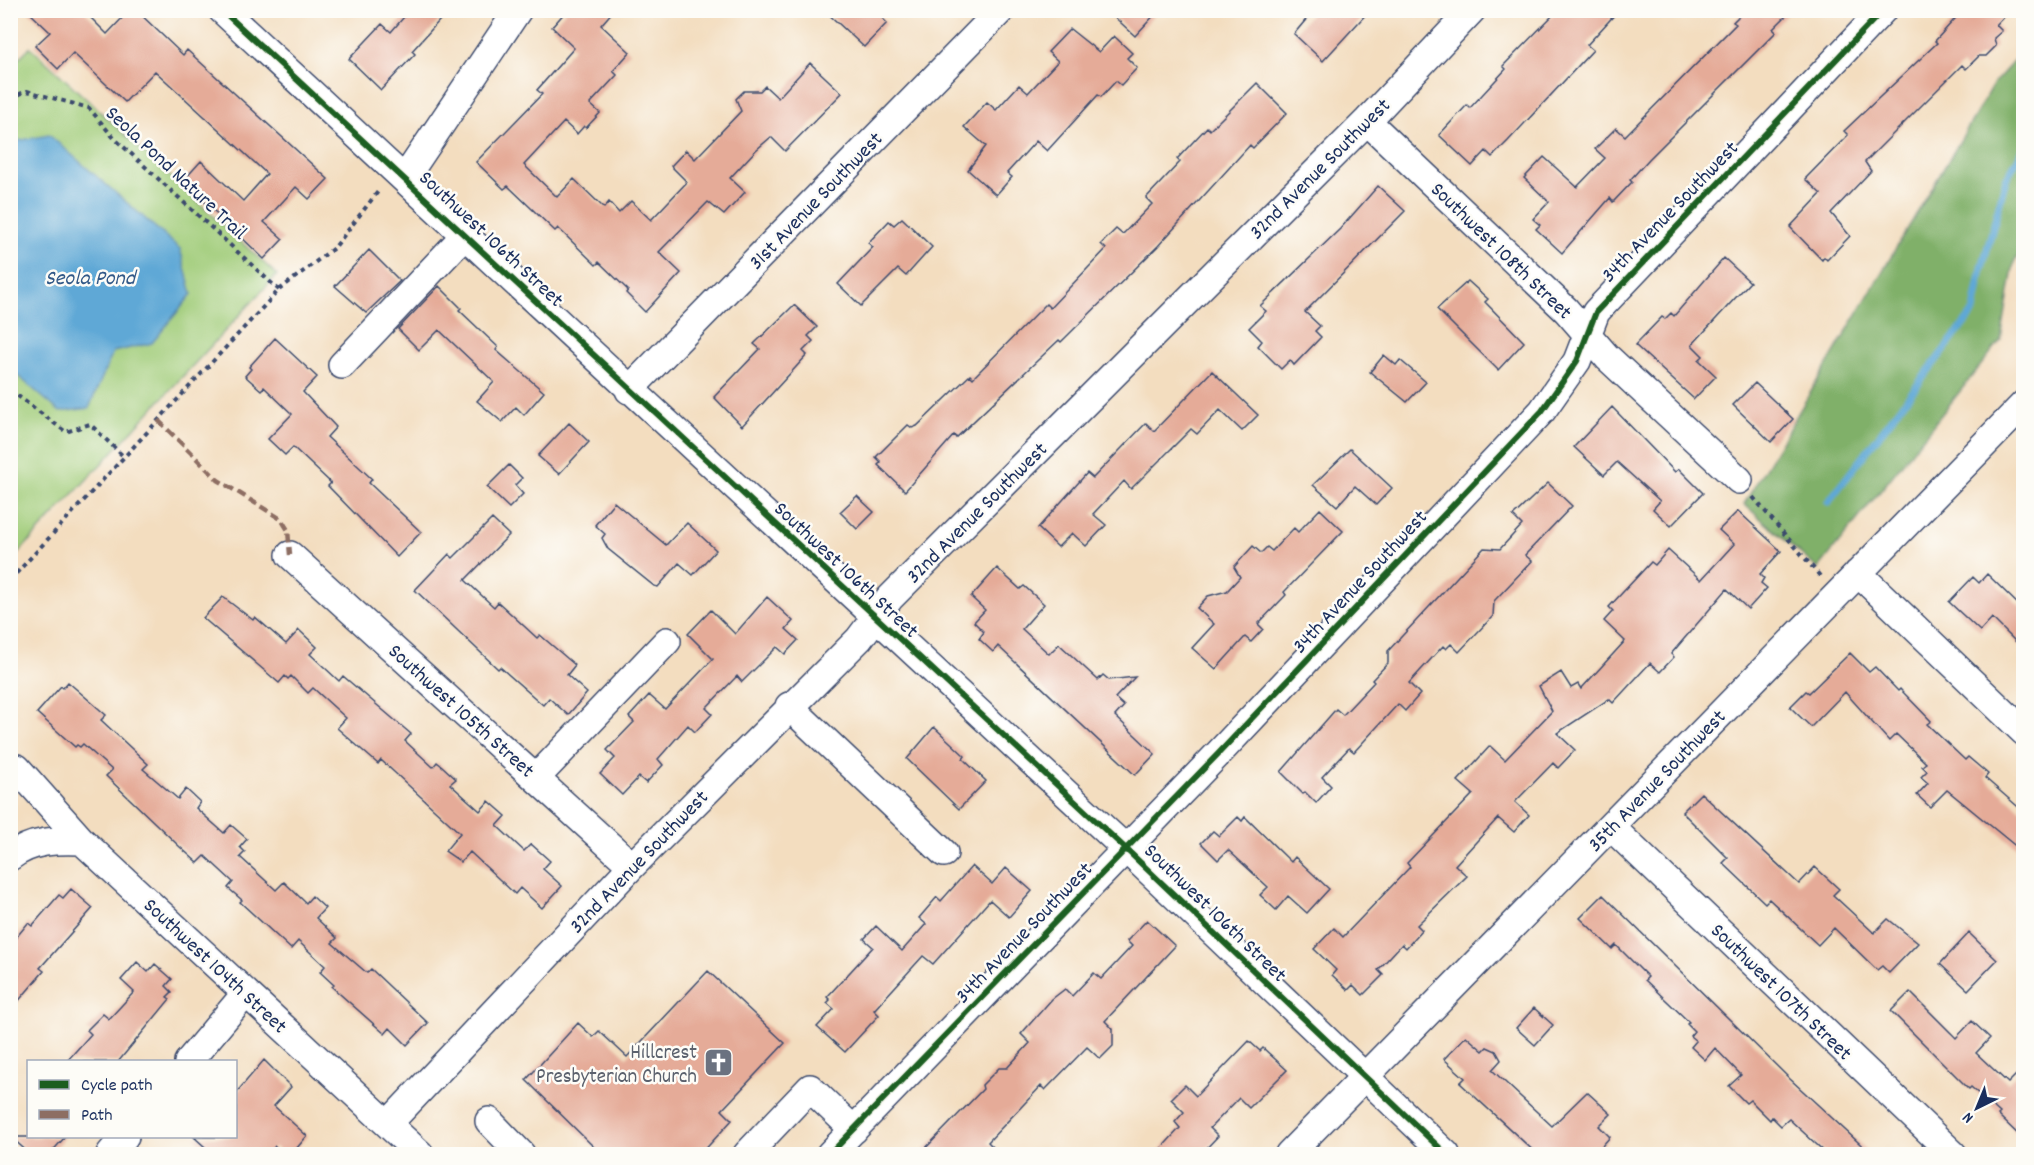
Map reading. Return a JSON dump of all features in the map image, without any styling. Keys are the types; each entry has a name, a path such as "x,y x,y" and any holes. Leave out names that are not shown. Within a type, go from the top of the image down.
{"street":[{"name":"Southwest 106th Street","path":"222,10 1126,849 1446,1155"},
{"path":"400,174 518,10"},
{"name":"31st Avenue Southwest","path":"629,390 1001,10"},
{"name":"32nd Avenue Southwest","path":"387,1124 632,866 789,706 859,639 890,598 1367,121 1472,10"},
{"name":"34th Avenue Southwest","path":"831,1155 1126,849 1542,411 1577,362 1596,312 1884,10"},
{"name":"Southwest 108th Street","path":"1367,121 1566,310 1607,357 1739,480"},
{"path":"342,365 465,235"},
{"name":"35th Avenue Southwest","path":"1288,1155 2024,404"},
{"name":"Southwest 105th Street","path":"290,555 632,866"},
{"path":"1858,573 2021,726"},
{"path":"536,778 667,641"},
{"path":"789,706 944,853"},
{"name":"Southwest 104th Street","path":"17,768 82,841 420,1155"},
{"name":"Southwest 107th Street","path":"1611,827 1953,1155"},
{"path":"10,857 22,848 40,842 82,841"},
{"path":"190,1060 246,993"},
{"path":"747,1155 810,1088 855,1130"},
{"path":"489,1121 521,1155"},
{"path":"110,1155 124,1138"}],"path":[{"path":"10,580 279,290 335,247 400,174"},
{"path":"10,390 66,432 90,424 124,458"},
{"path":"1739,480 1838,594"}],"green space":[{"path":"30,47 277,275 11,561 10,67"},
{"path":"2023,51 2023,248 2014,262 2001,340 1818,569 1744,504 1995,82"}],"water":[{"name":"Seola Pond","path":"49,135 180,249 192,294 152,343 113,352 89,408 60,412 10,369 11,142"}],"building":[{"path":"27,10 83,10 107,34 130,10 136,10 183,55 187,50 328,179 309,199 296,187 264,222 283,239 264,259 183,181 201,161 243,201 267,174 155,71 125,102 73,53 58,69 35,46 50,32"},
{"path":"410,10 449,10 412,51 415,54 381,90 349,59 382,24 391,32"},
{"path":"567,10 614,10 601,25 630,52 613,71 617,75 590,104 600,113 586,128 584,126 577,134 564,122 524,165 557,197 574,179 604,208 609,202 619,213 631,201 651,220 687,182 671,166 686,150 695,159 741,111 736,99 744,91 760,91 765,86 778,98 810,63 842,93 785,151 771,137 756,150 730,178 745,192 724,215 708,202 659,252 681,273 645,312 626,293 628,290 599,262 596,265 558,228 555,231 508,186 504,189 476,162 542,94 537,90 574,48 552,27"},
{"path":"824,10 874,10 887,23 864,47"},
{"path":"1107,10 1159,10 1135,36"},
{"path":"1314,10 1370,10 1323,61 1294,34"},
{"path":"1558,10 1619,10 1587,45 1593,50 1508,141 1492,157 1486,151 1472,166 1439,135 1467,105 1470,108 1506,69 1503,66"},
{"path":"1745,10 1792,10 1773,29 1776,32 1649,159 1613,202 1610,198 1562,253 1536,229 1540,225 1533,219 1549,202 1524,178 1544,157 1577,187 1605,158 1595,149 1616,128 1625,136 1736,24 1733,22"},
{"path":"1963,10 2010,10 1996,25 2002,31 1994,38 1996,46 1986,56 1979,56 1966,69 1962,65 1865,162 1871,171 1831,213 1850,236 1827,260 1824,257 1822,260 1790,227 1821,194 1805,179 1848,135 1844,131 1937,43 1935,41"},
{"path":"1070,29 1099,52 1114,36 1132,53 1127,58 1137,68 1121,85 1116,81 1101,97 1098,95 1047,151 1036,141 1007,173 1012,177 996,195 968,170 986,146 964,127 987,102 996,110 1019,85 1028,93 1058,61 1048,52"},
{"path":"1257,83 1287,113 1253,148 1250,145 1158,246 1061,342 1059,340 956,438 954,435 905,491 878,465 881,462 876,457 908,425 912,428 917,426 970,375 973,378 1046,304 1050,308 1106,249 1101,244 1116,229 1124,233 1152,204 1146,198 1180,162 1177,159 1207,127 1210,130"},
{"path":"1378,186 1405,211 1305,312 1320,326 1315,331 1321,337 1294,365 1290,360 1281,369 1258,346 1262,341 1249,328 1266,311 1260,306 1340,229"},
{"path":"902,218 932,247 906,276 898,269 861,306 838,284 873,247 868,243 889,221 894,225"},
{"path":"369,250 400,281 366,313 335,286"},
{"path":"1724,258 1750,282 1692,345 1703,356 1699,360 1716,376 1694,399 1635,345 1662,317 1665,319 1671,313 1674,316"},
{"path":"1468,281 1488,299 1485,302 1524,342 1498,370 1437,309"},
{"path":"439,286 461,308 459,310 498,347 496,350 544,392 524,415 516,407 502,422 477,401 494,382 439,330 419,350 398,329"},
{"path":"794,305 817,327 808,336 813,341 803,351 807,355 742,426 714,397 760,349 754,344"},
{"path":"275,338 317,377 303,392 336,427 327,437 372,479 369,483 421,532 397,557 328,486 331,483 293,447 285,455 268,439 292,414 264,387 261,390 245,376 251,369 249,367"},
{"path":"1384,355 1396,365 1400,360 1426,382 1407,402 1370,372"},
{"path":"1212,371 1258,415 1242,431 1220,410 1197,434 1191,429 1131,489 1124,481 1093,514 1106,525 1086,546 1072,533 1058,547 1038,528 1087,473 1093,478 1146,423 1154,431"},
{"path":"1755,383 1793,419 1771,442 1733,405"},
{"path":"1612,407 1675,472 1679,469 1703,493 1671,526 1653,509 1660,501 1617,462 1604,475 1574,447"},
{"path":"569,423 589,442 559,474 538,456"},
{"path":"1350,449 1392,488 1376,505 1355,486 1337,506 1313,485"},
{"path":"509,465 522,478 515,485 523,494 509,508 487,487"},
{"path":"1548,483 1572,506 1525,555 1532,561 1494,601 1493,616 1459,652 1451,644 1446,649 1443,646 1409,683 1420,694 1405,711 1398,704 1354,752 1349,748 1322,777 1331,786 1316,803 1305,792 1303,794 1281,772 1336,709 1343,715 1374,682 1372,680 1388,663 1388,651 1484,548 1500,549 1522,525 1513,516"},
{"path":"857,496 874,512 857,529 840,512"},
{"path":"614,502 666,545 687,523 716,550 693,575 679,563 658,587 654,586 608,549 602,538 605,534 595,525"},
{"path":"1320,509 1343,531 1284,592 1286,595 1258,624 1263,629 1251,642 1245,637 1216,669 1192,648 1214,624 1197,608 1208,596 1227,591 1240,577 1234,567 1253,546 1261,553 1267,547 1272,551 1294,528 1298,532"},
{"path":"1738,511 1781,551 1760,574 1764,578 1761,583 1767,588 1748,609 1727,589 1671,654 1674,657 1660,672 1650,663 1613,703 1609,699 1557,733 1575,750 1558,768 1553,763 1515,802 1529,815 1514,832 1498,818 1455,865 1467,876 1417,925 1422,930 1406,948 1402,944 1378,970 1383,975 1363,995 1353,985 1348,990 1332,975 1336,970 1314,949 1334,928 1343,937 1410,867 1407,863 1473,794 1458,781 1490,746 1505,760 1552,711 1539,686 1561,672 1571,688 1578,684 1581,689 1625,641 1604,621 1613,611 1609,607 1651,562 1655,565 1668,550 1701,580 1734,544 1719,530"},
{"path":"492,519 509,535 465,580 494,607 498,602 537,638 540,635 575,665 567,675 587,693 568,715 549,698 543,705 500,667 498,669 415,590 449,554 453,558"},
{"path":"997,568 1020,589 1024,586 1044,604 1022,629 1049,654 1059,644 1098,680 1103,675 1109,680 1135,677 1115,698 1124,706 1115,716 1155,754 1135,775 998,646 993,652 979,639 984,632 974,622 985,610 971,597"},
{"path":"1987,574 2024,610 2024,650 1992,618 1980,631 1949,602 1973,577 1979,583"},
{"path":"223,597 253,620 255,617 286,644 299,630 317,647 310,654 339,681 343,676 411,734 405,741 433,767 437,762 456,779 450,784 480,811 489,801 506,816 497,826 524,851 531,844 550,861 543,869 562,886 542,908 520,888 515,894 470,852 461,862 445,851 460,833 381,760 378,764 337,728 346,718 313,688 308,693 291,676 288,679 285,676 279,683 203,618"},
{"path":"767,597 793,621 786,629 798,640 785,654 777,647 742,682 737,676 706,708 712,714 695,732 688,725 658,759 663,765 646,783 639,777 622,795 600,774 615,758 607,750 634,722 629,717 649,695 665,709 713,659 688,634 711,610 735,634"},
{"path":"1850,653 1869,672 1875,667 1898,691 1900,689 1931,721 1927,724 1965,760 1968,757 1988,774 1985,778 2024,812 2024,853 1947,790 1930,807 1917,795 1928,783 1921,777 1927,771 1922,766 1926,763 1896,734 1889,741 1845,692 1811,727 1790,707 1806,691 1809,693"},
{"path":"68,682 106,715 101,720 148,764 143,769 178,799 186,789 200,802 196,808 224,833 231,825 247,839 240,847 245,852 240,857 276,890 284,882 306,903 312,896 325,908 316,918 337,938 332,943 367,973 371,969 428,1023 407,1045 390,1028 385,1034 332,987 334,985 320,972 325,966 298,941 291,949 240,902 242,900 228,888 233,882 205,856 198,863 180,847 106,776 112,770 83,744 75,747 37,713 61,686 63,688"},
{"path":"934,727 965,756 963,759 986,781 959,809 907,759"},
{"path":"1701,793 1799,884 1815,867 1839,889 1833,895 1874,933 1888,919 1918,943 1889,973 1882,966 1877,970 1834,928 1818,945 1769,899 1765,903 1723,863 1728,858 1682,812"},
{"path":"1238,817 1242,821 1245,817 1291,862 1295,857 1329,889 1307,913 1288,896 1276,910 1260,895 1268,887 1228,850 1218,860 1201,843 1213,831 1219,836"},
{"path":"972,866 992,884 1006,868 1032,891 1009,917 990,900 933,964 923,956 874,1010 879,1015 845,1052 817,1027 834,1009 827,1003 830,1000 827,997 873,947 864,939 876,926 902,951 926,924 919,918 937,897 941,901"},
{"path":"71,889 93,908 40,968 44,971 10,1011 10,945 28,923 32,926 59,895 63,898"},
{"path":"1603,895 1790,1079 1872,1155 1828,1155 1789,1119 1781,1126 1772,1117 1770,1120 1750,1100 1746,1103 1729,1086 1741,1075 1715,1048 1705,1060 1691,1047 1696,1041 1690,1036 1694,1031 1687,1024 1689,1022 1645,980 1648,977 1616,945 1612,949 1580,918"},
{"path":"1147,920 1175,946 1105,1021 1113,1029 1113,1046 1100,1059 1087,1047 1045,1090 1041,1086 988,1142 1001,1155 919,1155 983,1089 982,1085 999,1068 1007,1068 1030,1043 1021,1034 1052,999 1065,989 1072,996 1094,973 1101,979 1132,946 1127,941"},
{"path":"1969,933 1997,960 1968,990 1940,964"},
{"path":"137,962 148,972 155,964 172,979 166,986 172,992 167,997 170,999 120,1060 68,1060 91,1034 87,1030 103,1014 109,1019 134,992 121,980"},
{"name":"Hillcrest Presbyterian Church","path":"708,971 785,1043 722,1110 732,1120 700,1155 602,1155 526,1080 578,1023 593,1037 599,1031 627,1057"},
{"path":"1910,992 1956,1038 1972,1021 1990,1038 1976,1053 2008,1083 2024,1067 2024,1140 1998,1115 2000,1113 1971,1087 1969,1089 1891,1011"},
{"path":"1534,1008 1553,1025 1535,1045 1516,1028"},
{"path":"1466,1036 1483,1051 1487,1047 1496,1051 1501,1060 1492,1070 1552,1126 1587,1092 1611,1114 1599,1126 1610,1137 1594,1155 1538,1155 1460,1083 1465,1078 1444,1059"},
{"path":"1249,1041 1260,1051 1263,1048 1287,1070 1249,1108 1239,1098 1210,1128 1218,1136 1200,1155 1155,1155 1180,1128 1175,1122 1184,1112 1171,1099 1185,1085 1196,1096"},
{"path":"264,1060 291,1087 274,1106 307,1136 291,1155 285,1155 275,1146 268,1155 214,1155 195,1138 237,1138 237,1092"},
{"path":"11,1137 64,1138 49,1155 31,1155"}],"waterway":[{"path":"1828,502 1974,311 1982,268 2006,179 2024,148"}],"marked path":[{"path":"158,420 218,480 281,519 288,530 290,555"},
{"path":"10,771 17,768"}],"cycle path":[{"path":"222,10 1126,849 1446,1154"},
{"path":"830,1154 1218,754 1542,411 1577,361 1596,312 1883,10"}],"place":[{"name":"Hillcrest Presbyterian Church","path":"718,1063"}]}
